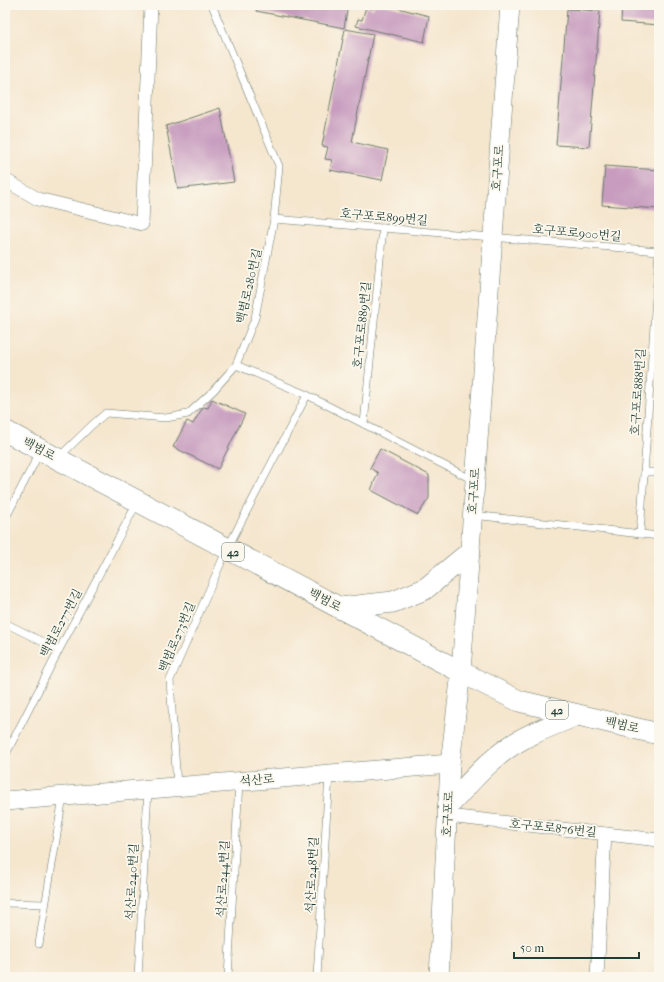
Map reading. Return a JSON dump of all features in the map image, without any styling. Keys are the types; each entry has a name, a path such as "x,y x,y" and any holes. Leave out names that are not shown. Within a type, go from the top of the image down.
{"main road":[{"name":"호구포로","path":"439,977 450,764 461,672 510,5"},
{"name":"백범로","path":"5,431 461,672 519,701 659,734"},
{"path":"340,608 393,602 417,593 425,589 470,552"},
{"path":"448,811 491,762 507,748 526,736 578,715"},
{"name":"석산로","path":"5,801 450,764"}],"street":[{"path":"5,180 38,199 142,224 151,5"},
{"name":"호구포로876번길","path":"448,811 605,834 659,840"},
{"path":"597,977 605,834"}],"lane":[{"name":"백범로280번길","path":"5,519 49,454 106,414 166,418 188,414 213,391 236,365 255,318 274,219 279,166 212,5"},
{"name":"호구포로899번길","path":"274,219 493,237"},
{"name":"호구포로889번길","path":"364,424 383,228"},
{"name":"호구포로900번길","path":"493,237 659,251"},
{"name":"호구포로888번길","path":"640,534 659,251"},
{"path":"236,365 307,395 475,481"},
{"name":"백범로273번길","path":"177,787 170,680 227,548 307,395"},
{"path":"644,472 659,472"},
{"name":"백범로277번길","path":"5,756 59,650 138,502"},
{"path":"473,516 659,536"},
{"path":"5,623 59,650"},
{"name":"석산로248번길","path":"317,977 329,774"},
{"name":"석산로244번길","path":"228,977 239,782"},
{"name":"석산로240번길","path":"138,977 148,789"},
{"path":"39,944 63,796"},
{"path":"5,903 45,904"}],"building":[{"path":"258,5 348,5 344,28 256,11"},
{"path":"374,5 386,5 429,16 424,42 356,26 358,19 362,20 366,7 373,9"},
{"path":"622,5 659,5 659,25 621,22"},
{"path":"567,9 600,11 589,147 556,145"},
{"path":"345,29 373,34 352,142 388,150 382,180 330,170 332,160 325,159 328,147 322,146"},
{"path":"220,108 234,182 178,189 166,126"},
{"path":"605,166 659,170 659,209 602,205"},
{"path":"212,399 245,414 218,469 173,447 187,421 193,424 203,407 208,408"},
{"path":"380,449 429,475 429,498 418,515 371,490 378,473 370,468"}]}
